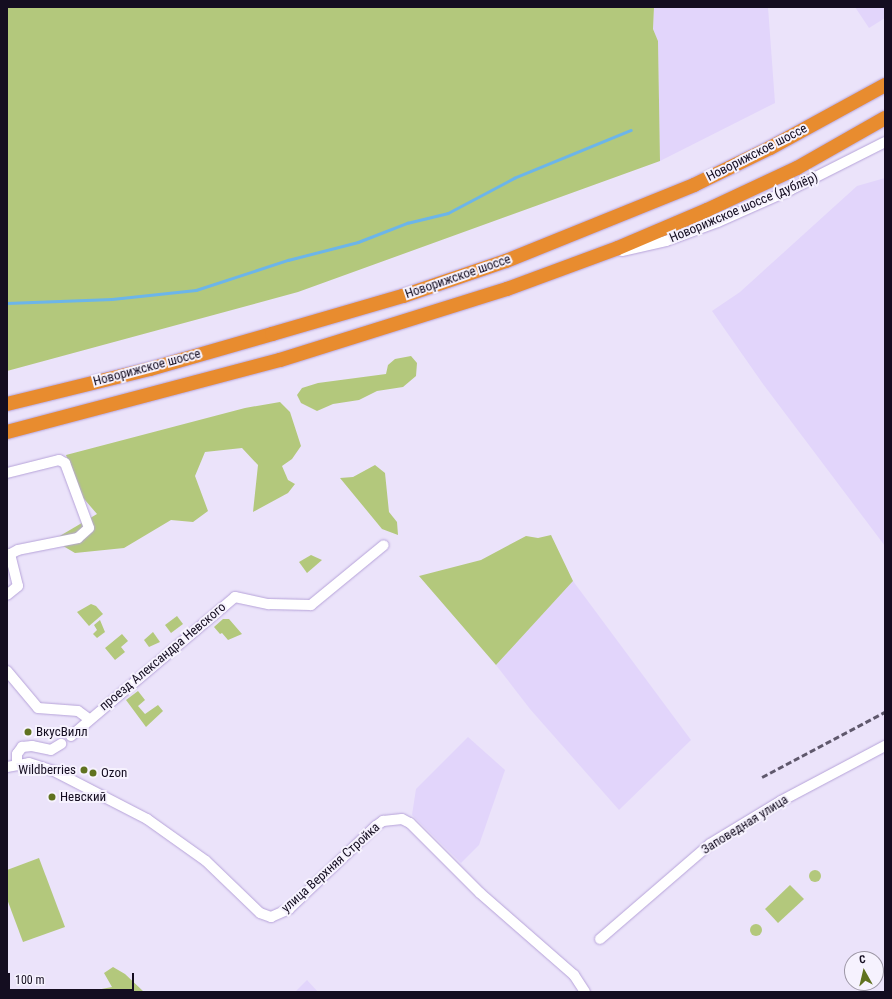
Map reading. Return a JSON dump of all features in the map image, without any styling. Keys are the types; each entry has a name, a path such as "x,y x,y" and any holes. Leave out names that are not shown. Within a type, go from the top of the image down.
{"highway":[{"name":"Новорижское шоссе","path":"7,404 264,336 403,296 506,260 605,223 694,185 784,141 885,85"},
{"name":"Новорижское шоссе","path":"7,432 295,356 414,320 597,256 748,191 797,168 885,118"}],"street":[{"name":"Новорижское шоссе (дублёр)","path":"597,256 666,242 718,222 790,190 885,142"},
{"path":"7,473 59,460 64,464 88,528 78,538 18,550 10,554 18,586 7,595"},
{"name":"проезд Александра Невского","path":"71,736 89,719 152,669 235,597 269,604 311,605 384,545"},
{"path":"7,671 38,708 78,711 89,719"},
{"path":"17,764 16,754 22,746 32,746 51,750 61,744"},
{"name":"Заповедная улица","path":"600,939 710,844 781,801 885,746"},
{"name":"улица Верхняя Стройка","path":"7,767 29,763 54,771 146,819 206,861 265,916 277,916 289,909 383,821 402,819 410,823 480,893 574,975 585,992"}],"shaded area":[{"path":"654,7 768,7 775,103 660,161 658,41 653,29"},
{"path":"855,7 885,7 885,18 869,28"},
{"path":"885,178 885,546 763,384 712,311 740,292 857,186"},
{"path":"573,581 691,740 619,810 530,709 496,665"},
{"path":"468,737 505,770 479,845 461,863 412,815 416,789"},
{"path":"307,980 318,992 295,992"}],"green space":[{"path":"7,7 654,7 653,29 658,41 660,161 298,292 7,371"},
{"path":"411,356 417,363 416,376 403,387 377,391 359,400 333,404 317,411 301,403 297,395 302,388 318,383 386,374 388,365 395,359"},
{"path":"280,402 290,412 301,446 292,459 282,466 288,480 295,484 288,493 253,512 258,465 242,448 205,452 195,476 208,511 193,522 171,520 124,548 75,553 53,540 97,514 79,493 66,455 245,408"},
{"path":"375,465 385,473 389,512 397,522 398,535 382,529 340,478 353,477"},
{"path":"551,535 573,581 496,665 419,576 481,560 526,536 538,538"},
{"path":"311,555 322,560 307,573 299,562"},
{"path":"91,604 96,606 103,614 89,626 77,612"},
{"path":"177,616 183,624 171,633 165,625"},
{"path":"223,619 229,619 242,634 228,640 222,633 220,634 214,627"},
{"path":"100,620 105,632 97,638 93,634 97,630 94,625"},
{"path":"153,632 160,642 149,647 144,640"},
{"path":"122,634 128,641 121,647 125,652 115,660 105,648"},
{"path":"138,691 145,700 138,706 145,714 158,705 163,711 146,727 126,700"},
{"path":"39,858 65,927 23,942 7,899 7,870"},
{"path":"813,870 817,870 821,876 817,882 813,882 809,878 809,874"},
{"path":"790,885 804,899 778,923 765,909"},
{"path":"756,924 760,926 762,930 760,934 756,936 752,934 750,930 752,926"},
{"path":"113,967 125,974 144,992 86,992 112,987 104,973"}],"waterway":[{"path":"7,303 112,299 196,290 288,260 358,242 407,223 448,213 514,178 631,130"}],"railway":[{"path":"762,777 885,712"}],"place":[{"name":"ВкусВилл","path":"28,732"},
{"name":"Wildberries","path":"84,770"},
{"name":"Ozon","path":"93,773"},
{"name":"Невский","path":"52,797"}]}
